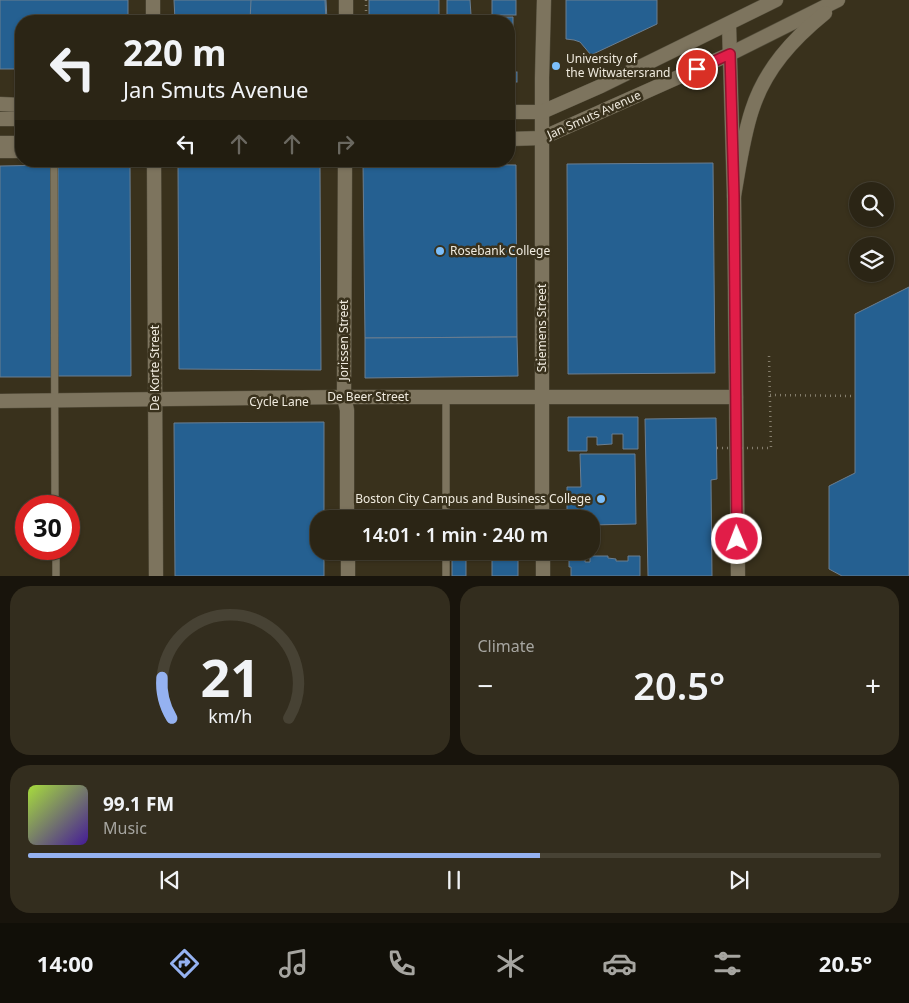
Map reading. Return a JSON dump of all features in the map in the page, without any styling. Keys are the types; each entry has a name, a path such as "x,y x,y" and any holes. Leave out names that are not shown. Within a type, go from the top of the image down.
{"street":[{"path":"153,0 153,15"},
{"path":"346,0 346,15"},
{"name":"Stiemens Street","path":"542,510 542,112 544,0"},
{"name":"Jan Smuts Avenue","path":"515,112 542,112 601,86 776,0"},
{"path":"734,196 752,109 766,78 784,51 809,26 840,0"},
{"name":"Jan Smuts Avenue","path":"515,139 542,138 730,54 840,0"},
{"path":"728,24 734,196 738,576"},
{"path":"0,104 15,105"},
{"path":"0,119 15,119"},
{"path":"0,143 15,143"},
{"path":"0,151 15,152"},
{"name":"De Korte Street","path":"154,167 156,576"},
{"name":"Jorissen Street","path":"345,167 344,397 347,410 347,510"},
{"name":"De Beer Street","path":"0,400 446,396 736,397"},
{"path":"348,560 348,576"},
{"path":"543,560 543,576"}],"lane":[{"path":"54,167 55,495"},
{"path":"446,396 446,510"},
{"path":"56,560 56,576"},
{"path":"446,560 446,576"}],"path":[{"path":"366,0 366,15"},
{"path":"717,448 771,448 770,355"},
{"path":"770,396 855,396"}],"building":[{"path":"0,0 128,0 128,15 15,15 15,69 0,69"},
{"path":"174,0 326,0 327,15 175,15"},
{"path":"251,0 325,0 326,15 250,15"},
{"path":"369,0 439,0 439,15 369,15"},
{"path":"447,0 470,0 471,15 447,15"},
{"path":"492,0 516,0 516,15 492,15"},
{"path":"566,0 657,0 657,24 591,55 580,42 566,39"},
{"path":"515,72 517,72 517,82 515,82"},
{"path":"713,163 715,373 568,374 567,164"},
{"name":"Rosebank College","path":"516,165 517,337 365,338 363,167 515,167"},
{"path":"0,166 52,167 53,377 0,377"},
{"path":"58,167 130,167 131,376 58,376"},
{"path":"178,167 320,167 321,370 179,369"},
{"path":"909,287 909,576 842,576 829,569 829,486 855,473 855,314"},
{"path":"517,337 518,376 365,378 365,338"},
{"path":"568,417 638,417 638,449 623,449 623,434 612,434 612,444 597,445 597,437 587,437 587,451 568,451"},
{"path":"716,418 717,479 711,480 712,576 648,576 645,419"},
{"path":"324,422 324,510 310,510 310,560 324,560 324,576 175,576 174,423"},
{"name":"Boston City Campus and Business College","path":"580,454 635,454 636,524 600,525 600,510 567,510 567,487 581,487"},
{"path":"600,556 608,556 608,558 616,559 616,561 628,561 628,556 640,556 640,576 571,576 571,567 569,567 569,560 585,560 585,562 590,562 590,560 600,560"},
{"path":"452,560 466,560 466,576 452,576"},
{"path":"492,560 518,560 518,576 492,576"}],"place":[{"name":"University of the Witwatersrand","path":"556,66"},
{"name":"Rosebank College","path":"440,251"},
{"name":"Boston City Campus and Business College","path":"601,499"}],"route":[{"path":"697,69 730,54 734,196 737,539"}]}
